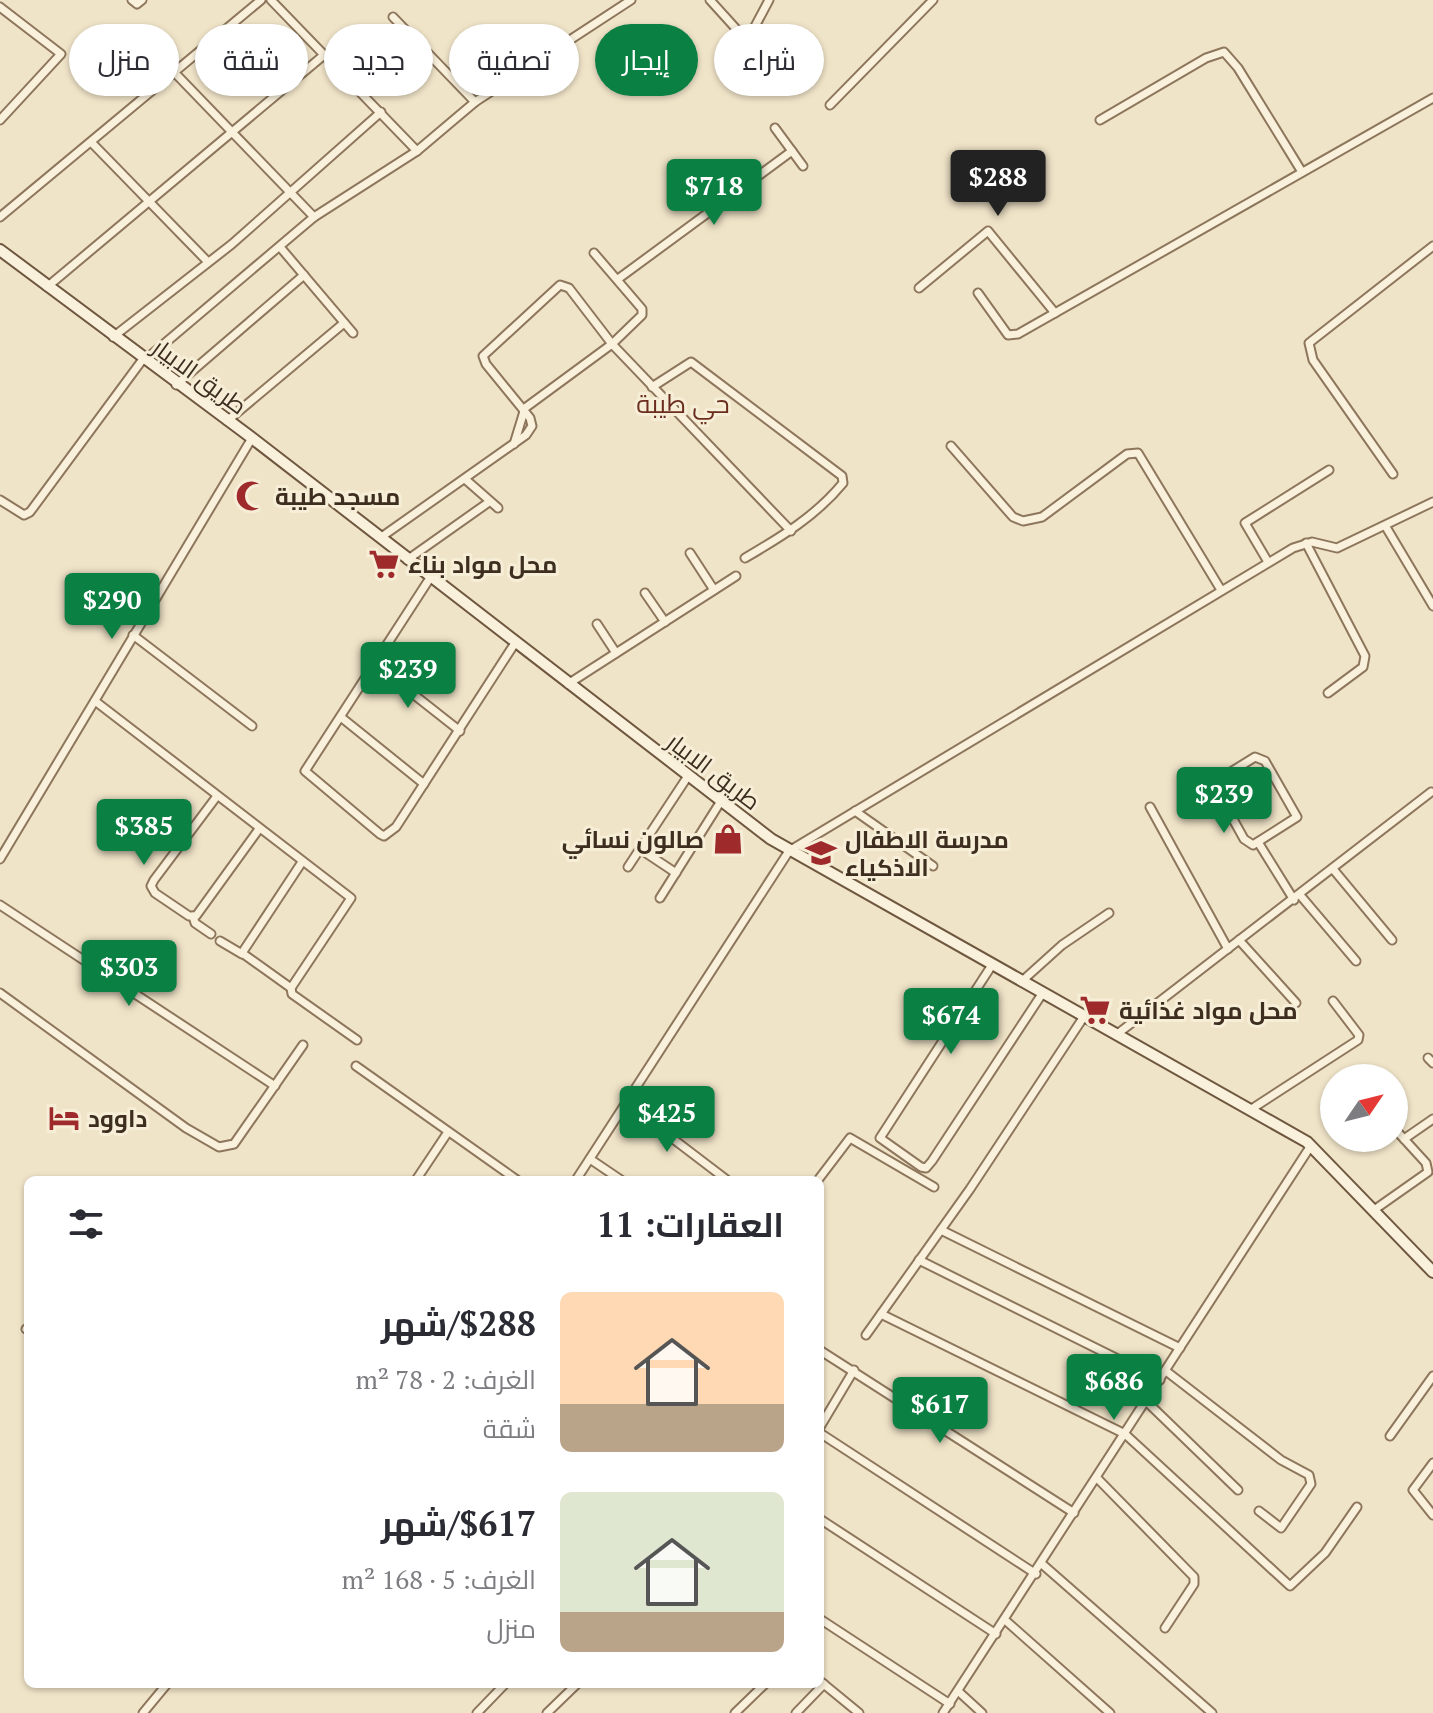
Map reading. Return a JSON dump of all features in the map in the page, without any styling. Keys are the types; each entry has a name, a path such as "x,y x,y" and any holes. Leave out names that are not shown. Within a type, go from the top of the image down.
{"main road":[{"name":"طريق الابيار","path":"0,250 176,385 252,438 430,578 789,851 1307,1142 1433,1272"}],"street":[{"path":"132,0 137,4 142,0"},
{"path":"179,68 261,0"},
{"path":"47,287 324,55 271,0"},
{"path":"0,500 24,515 30,512 144,359 314,217 417,151 475,102 631,0"},
{"path":"710,0 743,34 752,32 769,0"},
{"path":"755,0 764,10"},
{"path":"830,105 933,0"},
{"path":"0,7 61,54 0,120"},
{"path":"393,17 475,102"},
{"path":"1100,120 1206,58 1224,52 1238,68 1302,172"},
{"path":"179,77 314,217"},
{"path":"0,217 146,96"},
{"path":"365,96 417,151"},
{"path":"978,293 1008,335 1018,334 1433,98"},
{"path":"113,337 208,262 381,112"},
{"path":"775,128 803,166"},
{"path":"91,142 208,262"},
{"path":"618,279 792,151"},
{"path":"919,288 988,231 1055,313"},
{"path":"1393,474 1313,360 1309,343 1433,246"},
{"path":"280,247 353,333"},
{"path":"514,444 525,408 612,344 640,319 642,309 594,253"},
{"path":"176,385 304,275"},
{"path":"379,538 514,444 532,426 525,408 486,364 483,356 560,285 569,288 612,344 791,531"},
{"path":"227,421 344,323"},
{"path":"652,387 691,362 841,474 844,480 841,486 791,531 745,558"},
{"path":"0,859 252,438"},
{"path":"951,446 1013,517 1023,521 1042,517 1127,454 1138,453 1221,590"},
{"path":"1268,562 1245,523 1329,470"},
{"path":"465,479 498,508"},
{"path":"407,560 489,502"},
{"path":"579,1176 789,851 1268,562 1306,543 1337,548 1433,502"},
{"path":"1386,527 1433,606"},
{"path":"1306,543 1365,656 1363,667 1328,693"},
{"path":"690,553 714,590"},
{"path":"568,684 736,576"},
{"path":"430,578 342,718 306,765 307,776 384,836 396,827 515,643"},
{"path":"645,593 665,622"},
{"path":"597,624 616,653"},
{"path":"133,635 252,726"},
{"path":"375,664 460,731"},
{"path":"95,701 352,899 291,988 292,994 357,1040"},
{"path":"342,718 424,784"},
{"path":"1255,757 1265,761 1297,814 1295,820 1258,842 1253,845 1244,839 1213,783 1255,757"},
{"path":"628,867 688,776"},
{"path":"1116,1035 1333,869 1347,853 1431,792"},
{"path":"211,934 195,923 193,916 155,893 151,886 217,796"},
{"path":"660,898 721,801"},
{"path":"1150,807 1228,949"},
{"path":"855,811 933,866"},
{"path":"193,916 259,829"},
{"path":"1258,842 1297,897 1356,961"},
{"path":"640,849 676,873"},
{"path":"242,954 302,862"},
{"path":"1333,869 1392,940"},
{"path":"0,905 275,1086"},
{"path":"1021,982 1062,945 1109,913"},
{"path":"1239,940 1296,1003"},
{"path":"220,941 291,988"},
{"path":"992,965 880,1138 921,1167 926,1168 932,1161 1042,994"},
{"path":"0,993 186,1128 219,1147 234,1144 303,1045"},
{"path":"1250,1110 1358,1040 1359,1035 1333,1001"},
{"path":"866,1335 941,1230 1083,1018"},
{"path":"356,1066 511,1176"},
{"path":"626,1103 722,1176"},
{"path":"1408,1136 1433,1119"},
{"path":"419,1176 448,1132"},
{"path":"821,1176 850,1138 934,1187"},
{"path":"1374,1210 1428,1172 1426,1163 1408,1143"},
{"path":"943,1713 1036,1574 1310,1147"},
{"path":"590,1159 615,1176"},
{"path":"941,1230 1180,1348"},
{"path":"919,1260 1160,1380"},
{"path":"881,1314 1125,1434 1290,1586 1325,1553 1357,1507"},
{"path":"824,1353 1074,1513"},
{"path":"824,1420 854,1370"},
{"path":"1166,1371 1281,1460 1309,1475 1311,1484 1281,1528 1259,1511"},
{"path":"1390,1436 1433,1376"},
{"path":"1147,1402 1238,1490"},
{"path":"824,1436 1036,1574"},
{"path":"1433,1463 1413,1490 1433,1515"},
{"path":"1097,1478 1194,1577 1194,1584 1165,1628"},
{"path":"824,1522 996,1634"},
{"path":"1042,1564 1212,1713"},
{"path":"1005,1620 1110,1713"},
{"path":"824,1622 950,1704"},
{"path":"824,1685 859,1713"},
{"path":"143,1713 164,1688"},
{"path":"477,1713 501,1688"},
{"path":"547,1713 573,1688"},
{"path":"735,1713 761,1688"},
{"path":"796,1713 818,1688"},
{"path":"958,1691 982,1713"}],"place":[{"name":"مسجد طيبة","path":"251,496"},
{"name":"محل مواد بناء","path":"384,564"},
{"name":"صالون نسائي","path":"728,839"},
{"name":"مدرسة الاطفال الاذكياء","path":"821,853"},
{"name":"محل مواد غذائية","path":"1095,1010"},
{"name":"داوود","path":"64,1118"}],"district":[{"name":"حي طيبة","path":"683,403"}]}
